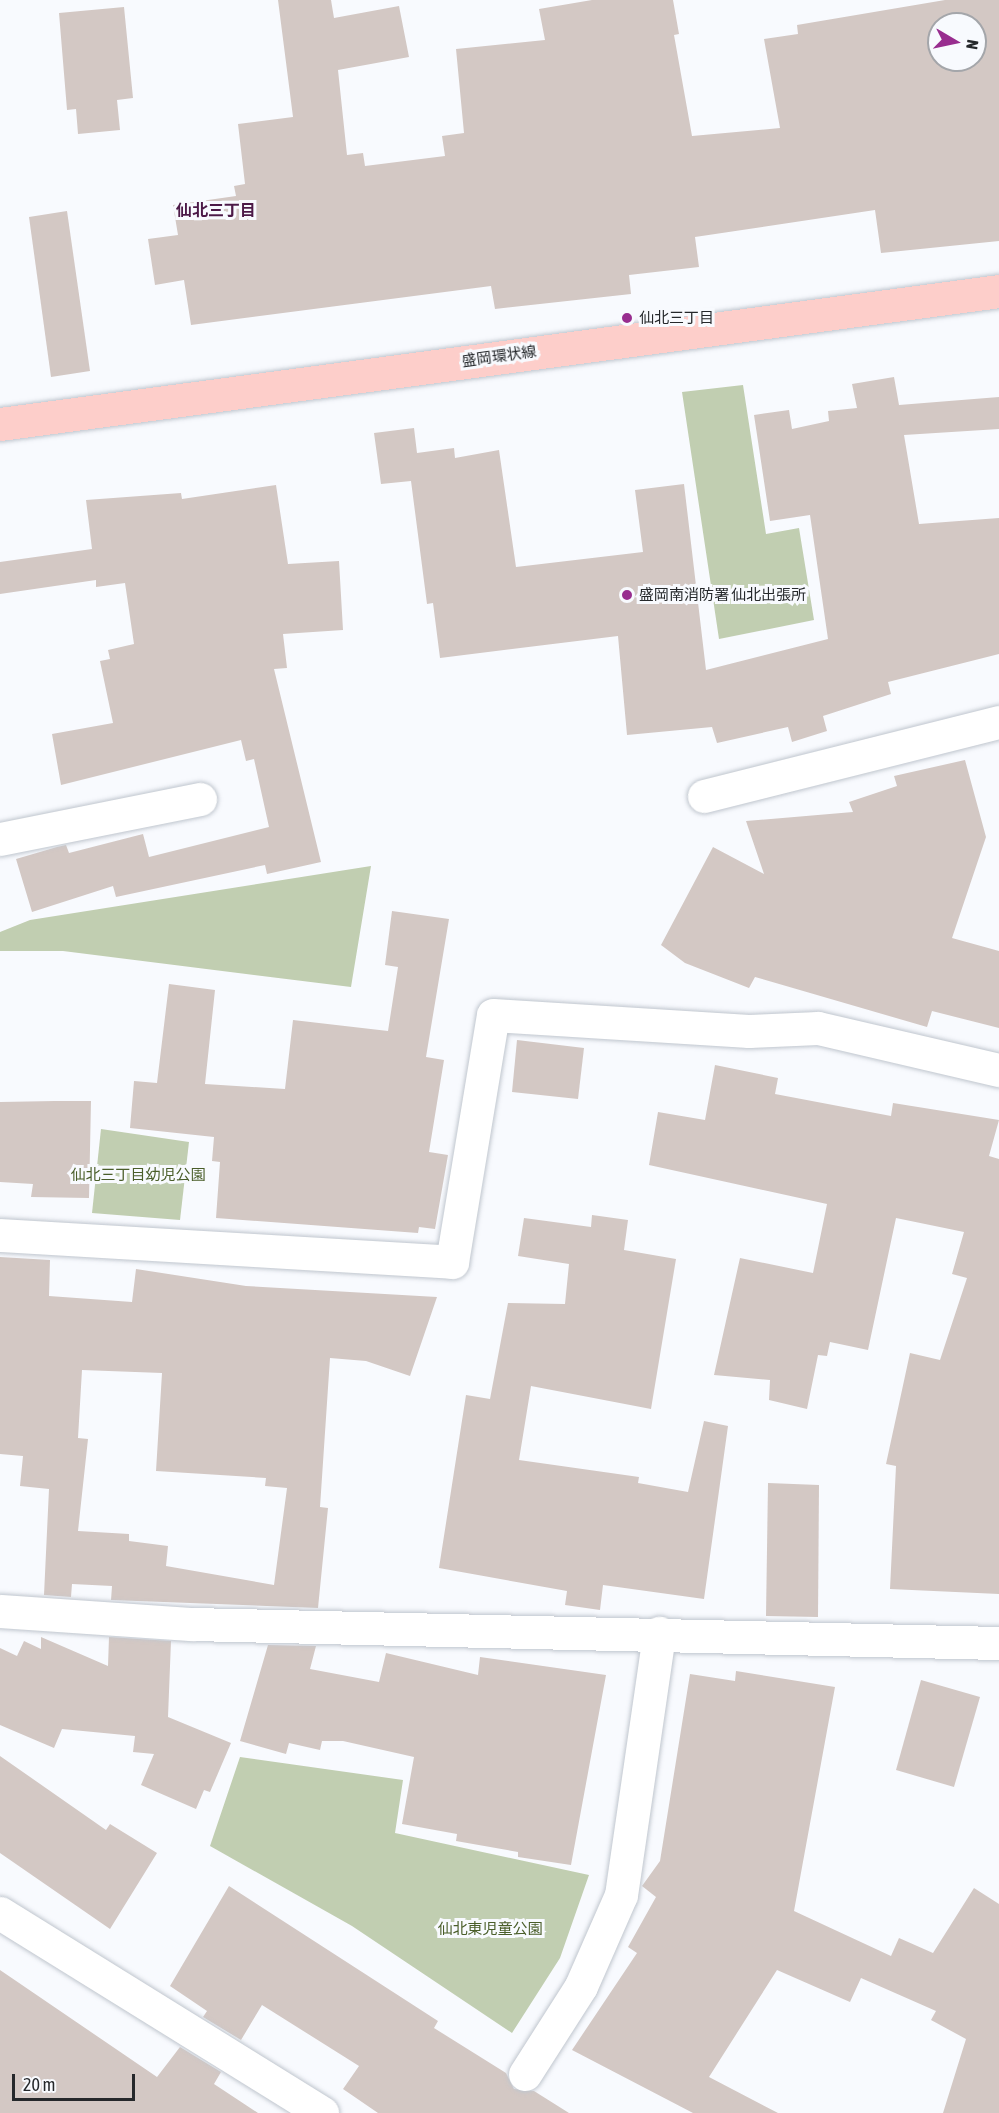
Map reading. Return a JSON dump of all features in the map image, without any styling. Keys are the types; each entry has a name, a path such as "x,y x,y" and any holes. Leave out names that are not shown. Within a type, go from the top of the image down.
{"main road":[{"name":"盛岡環状線","path":"0,424 999,291"}],"street":[{"path":"704,796 999,722"},
{"path":"0,839 200,799"},
{"path":"0,1234 452,1262 493,1015 749,1031 818,1028 999,1070"},
{"path":"0,1611 192,1624 659,1633 999,1643"},
{"path":"525,2074 582,1986 621,1895 659,1633"},
{"path":"0,1913 312,2110"}],"green space":[{"path":"743,385 766,534 799,528 814,620 719,639 682,392"},
{"path":"371,866 351,987 63,951 0,951 0,932 30,920"},
{"name":"仙北三丁目幼児公園","path":"101,1129 189,1142 180,1220 92,1213"},
{"name":"仙北東児童公園","path":"240,1757 403,1780 395,1833 589,1875 560,1958 512,2033 352,1926 210,1846"}],"building":[{"path":"278,0 331,0 334,18 399,6 409,57 338,70 347,155 363,153 365,166 445,156 442,136 464,133 456,49 545,40 539,9 592,0 673,0 679,34 674,35 692,136 780,128 764,39 798,34 797,25 945,0 999,0 999,241 881,253 875,210 695,237 699,267 629,275 631,294 495,309 491,286 191,325 184,280 155,285 148,239 178,235 173,205 236,196 234,186 245,184 238,124 293,117"},
{"path":"124,7 133,98 117,100 120,130 78,134 76,109 67,110 59,13"},
{"path":"67,211 90,371 51,377 29,217"},
{"path":"894,377 899,405 999,397 999,429 904,435 919,524 999,518 999,654 888,682 891,694 823,716 827,731 792,742 788,727 717,743 712,727 627,735 618,636 440,658 433,603 427,604 411,481 381,484 374,433 414,428 417,453 454,448 455,458 499,450 516,567 643,552 635,490 684,484 706,670 828,639 810,515 770,521 754,415 789,410 792,429 829,421 828,411 857,408 852,384"},
{"path":"276,485 288,564 339,561 343,630 283,634 287,668 274,669 321,862 267,874 265,865 116,897 113,886 32,912 16,859 66,845 69,853 143,834 149,857 269,827 254,759 246,761 241,740 61,785 52,734 113,723 100,661 110,659 108,650 134,644 125,583 96,587 96,580 0,594 0,562 92,549 86,500 181,493 182,499"},
{"path":"965,760 986,837 952,938 999,951 999,1028 932,1011 927,1027 755,977 749,988 685,963 661,945 713,847 764,874 746,821 853,812 849,802 897,786 894,776"},
{"path":"392,911 449,919 426,1057 444,1060 429,1152 448,1155 435,1229 419,1227 418,1233 216,1218 220,1162 212,1161 214,1137 130,1128 134,1081 157,1083 169,984 215,990 205,1084 285,1089 293,1020 388,1031 398,967 385,965"},
{"path":"517,1040 584,1048 578,1099 512,1092"},
{"path":"715,1065 778,1078 775,1094 891,1116 893,1103 999,1120 989,1156 999,1159 999,1594 890,1589 896,1466 886,1464 910,1353 940,1360 967,1278 952,1274 964,1232 896,1218 868,1350 830,1342 827,1356 818,1355 807,1409 769,1400 770,1380 714,1375 740,1258 813,1273 827,1204 649,1165 658,1112 705,1120"},
{"path":"91,1101 89,1198 31,1197 33,1184 0,1182 0,1102"},
{"path":"592,1215 628,1220 624,1250 676,1259 651,1409 531,1386 519,1460 639,1477 638,1483 688,1492 704,1421 728,1426 704,1599 603,1585 600,1610 565,1605 567,1591 439,1568 466,1395 490,1399 508,1303 565,1304 569,1264 518,1256 524,1218 591,1227"},
{"path":"0,1257 50,1260 49,1296 132,1302 136,1269 246,1286 437,1297 410,1376 366,1361 330,1358 320,1507 328,1508 318,1608 111,1600 112,1586 72,1584 71,1597 44,1595 49,1489 20,1486 23,1456 0,1454","holes":["82,1370 162,1373 156,1471 266,1478 265,1486 287,1488 274,1585 166,1566 168,1546 129,1541 129,1534 78,1531 88,1439 78,1438"]},
{"path":"768,1483 819,1485 818,1617 766,1616"},
{"path":"41,1637 108,1666 109,1637 171,1641 168,1717 231,1743 210,1792 204,1790 196,1809 141,1785 154,1754 133,1752 135,1736 62,1729 54,1748 0,1725 0,1648 17,1656 24,1641 41,1649"},
{"path":"268,1645 316,1646 310,1669 379,1682 386,1653 478,1675 480,1657 606,1675 571,1865 518,1857 518,1852 456,1841 457,1834 402,1824 414,1757 343,1741 322,1741 320,1750 289,1743 286,1754 240,1741"},
{"path":"736,1671 835,1687 794,1911 891,1956 899,1938 933,1953 974,1888 999,1904 999,2113 943,2113 966,2039 931,2020 936,2011 861,1978 850,2002 777,1970 709,2077 778,2113 693,2113 572,2050 637,1953 628,1947 656,1897 642,1886 660,1861 690,1674 735,1681"},
{"path":"921,1680 980,1697 954,1787 896,1770"},
{"path":"0,1756 106,1830 110,1824 157,1853 110,1929 0,1853"},
{"path":"229,1886 438,2021 434,2028 506,2073 514,2089 534,2091 569,2113 378,2113 343,2089 359,2066 262,2005 241,2040 203,2017 207,2011 170,1986"},
{"path":"0,1970 157,2077 180,2047 221,2072 214,2084 258,2113 0,2113"}],"place":[{"name":"仙北三丁目","path":"627,318"},
{"name":"盛岡南消防署 仙北出張所","path":"627,595"}],"district":[{"name":"仙北三丁目","path":"216,210"}]}
